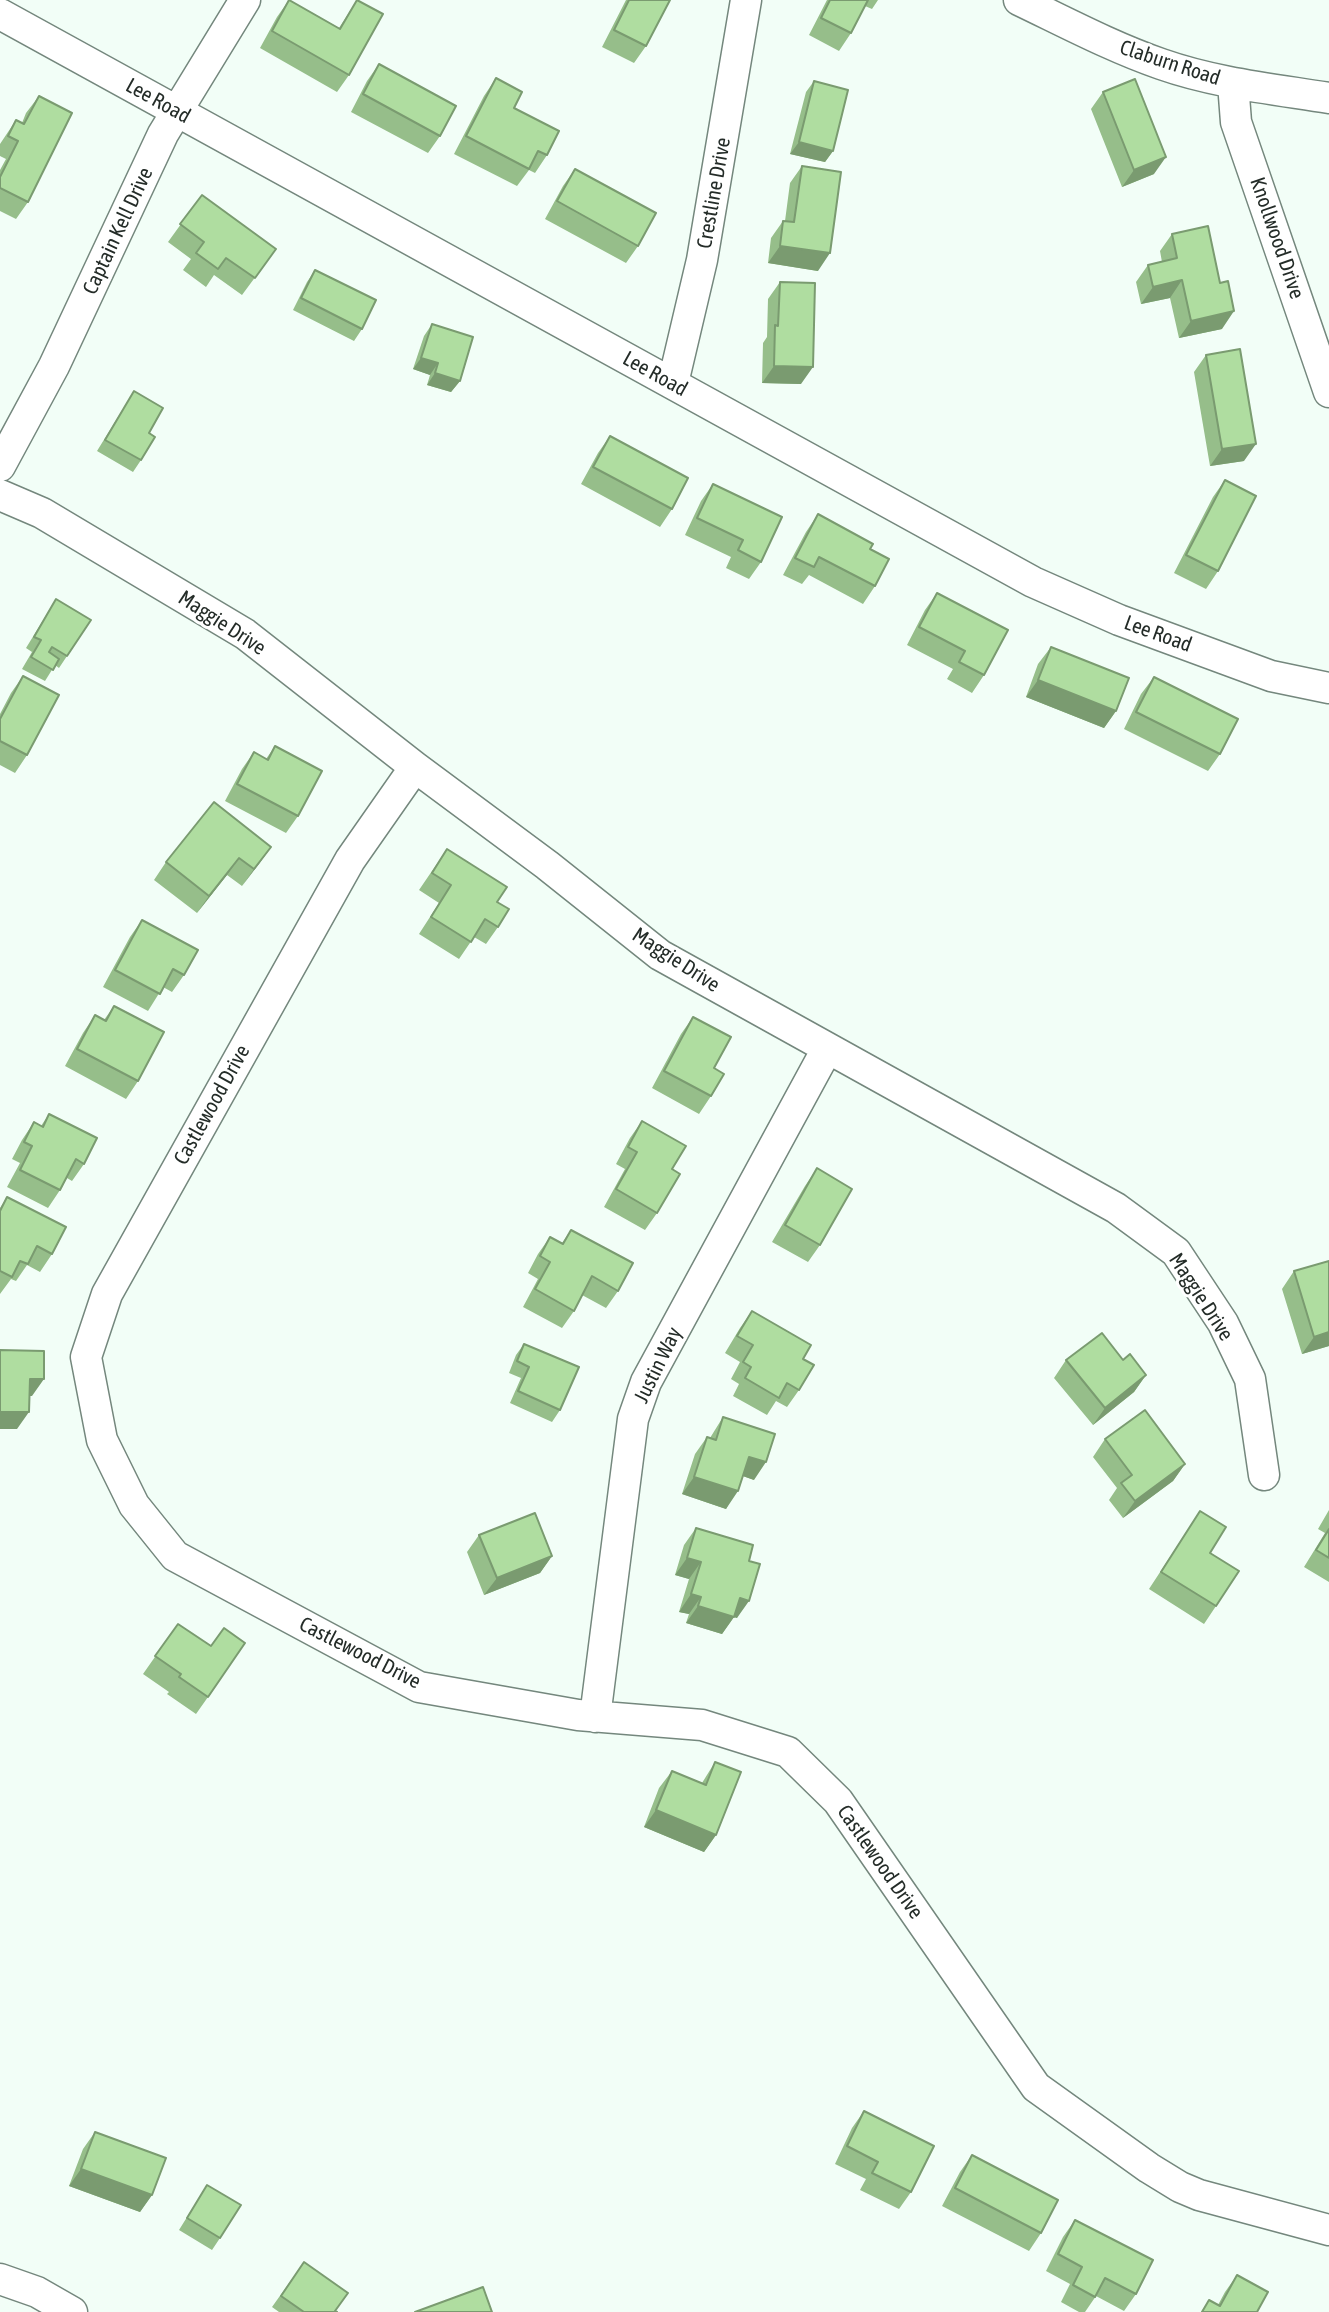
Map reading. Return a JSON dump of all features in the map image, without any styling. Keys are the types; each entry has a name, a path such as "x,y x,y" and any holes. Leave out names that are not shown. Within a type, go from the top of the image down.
{"street":[{"name":"Captain Kell Drive","path":"0,466 54,366 163,134 245,0"},
{"name":"Crestline Drive","path":"673,383 702,260 746,0"},
{"name":"Claburn Road","path":"1019,0 1089,34 1161,64 1233,83 1329,98"},
{"name":"Lee Road","path":"0,14 1033,582 1119,620 1271,676 1329,688"},
{"name":"Knollwood Drive","path":"1233,83 1237,122 1329,391"},
{"name":"Maggie Drive","path":"0,495 42,513 245,634 415,767 547,864 660,955 1116,1208 1176,1252 1223,1323 1250,1380 1264,1475"},
{"name":"Castlewood Drive","path":"415,767 350,860 107,1294 86,1357 102,1440 134,1505 175,1556 419,1687 594,1717 702,1725 788,1752 838,1801 1036,2087 1180,2187 1199,2195 1329,2230"},
{"name":"Justin Way","path":"594,1717 633,1419 646,1382 827,1049"},
{"path":"0,2279 37,2292 72,2312"}],"building":[{"path":"289,0 340,29 357,0 383,14 349,75 272,31"},
{"path":"629,0 670,0 646,46 614,30"},
{"path":"830,0 868,0 851,33 821,18"},
{"path":"379,64 456,106 440,136 363,94"},
{"path":"496,78 522,92 514,108 559,131 547,155 538,151 529,169 466,136"},
{"path":"1135,79 1166,157 1134,170 1103,92"},
{"path":"814,81 848,90 833,151 799,142"},
{"path":"39,96 72,113 28,202 0,188 0,177 18,141 8,136 16,120 24,124"},
{"path":"802,166 841,172 830,253 780,246 783,221 794,222"},
{"path":"575,169 656,213 638,246 557,201"},
{"path":"202,195 276,249 255,278 226,258 218,269 196,253 204,242 180,224"},
{"path":"1208,226 1220,283 1228,281 1234,311 1191,321 1182,280 1153,287 1148,265 1177,258 1172,234"},
{"path":"315,270 376,300 362,329 301,298"},
{"path":"780,282 815,283 813,367 774,366"},
{"path":"432,324 473,337 460,381 435,373 438,363 421,358"},
{"path":"1240,349 1256,444 1222,449 1206,355"},
{"path":"134,391 163,408 149,433 155,437 141,460 105,440"},
{"path":"610,436 688,478 672,509 593,467"},
{"path":"1225,480 1256,496 1218,571 1186,555"},
{"path":"713,484 782,517 761,562 738,550 743,540 697,518"},
{"path":"818,514 873,544 870,549 889,559 875,586 819,557 814,567 795,558"},
{"path":"937,593 1008,630 984,675 959,662 965,651 919,627"},
{"path":"56,599 91,620 67,656 52,647 49,652 59,659 53,670 31,657 41,640 34,637"},
{"path":"1051,647 1129,678 1116,711 1038,680"},
{"path":"23,676 59,695 27,755 0,741 0,719"},
{"path":"1154,677 1238,719 1220,754 1136,712"},
{"path":"275,746 322,771 298,816 237,784 254,752 268,760"},
{"path":"214,802 271,847 254,869 239,858 209,896 166,862"},
{"path":"447,849 507,887 497,902 509,909 498,927 485,919 471,942 431,917 451,885 432,873"},
{"path":"142,920 198,950 184,975 173,969 160,994 115,970"},
{"path":"114,1006 164,1032 138,1081 77,1049 95,1015 106,1021"},
{"path":"693,1017 731,1037 714,1068 724,1074 711,1096 664,1071"},
{"path":"49,1114 97,1138 84,1164 76,1159 60,1190 20,1170 32,1146 24,1142 34,1122 43,1127"},
{"path":"642,1121 686,1146 672,1169 680,1174 657,1213 616,1189 637,1152 628,1147"},
{"path":"817,1168 852,1189 820,1245 785,1225"},
{"path":"7,1197 66,1227 52,1254 37,1246 28,1264 20,1261 12,1277 0,1271 0,1211"},
{"path":"571,1230 633,1263 618,1291 592,1276 574,1311 535,1289 550,1262 540,1256 550,1237 563,1244"},
{"path":"1329,1261 1329,1332 1314,1337 1294,1271"},
{"path":"752,1311 811,1345 803,1359 814,1365 799,1390 787,1383 779,1398 745,1378 751,1367 743,1362 753,1345 737,1336"},
{"path":"1102,1333 1123,1360 1130,1354 1146,1375 1105,1408 1066,1360"},
{"path":"524,1344 579,1367 560,1410 518,1391 529,1367 517,1361"},
{"path":"0,1350 44,1351 44,1379 30,1379 29,1412 0,1412"},
{"path":"1145,1410 1185,1464 1135,1501 1121,1483 1132,1475 1105,1439"},
{"path":"723,1417 775,1434 766,1462 749,1457 738,1491 694,1477 707,1437 716,1440"},
{"path":"1200,1511 1226,1527 1210,1553 1239,1571 1216,1606 1161,1572"},
{"path":"535,1513 552,1556 497,1578 479,1535"},
{"path":"696,1528 753,1545 749,1561 760,1564 749,1601 740,1598 734,1617 698,1606 701,1597 691,1594 701,1562 687,1558"},
{"path":"1329,1529 1329,1558 1316,1550"},
{"path":"178,1624 211,1646 224,1628 245,1643 208,1697 155,1656"},
{"path":"715,1762 741,1772 716,1835 656,1810 672,1771 706,1785"},
{"path":"864,2111 934,2146 911,2192 872,2173 878,2162 847,2146"},
{"path":"95,2132 166,2158 152,2195 81,2169"},
{"path":"972,2155 1058,2200 1041,2233 955,2188"},
{"path":"207,2185 241,2205 220,2238 187,2218"},
{"path":"1075,2220 1153,2260 1136,2294 1105,2278 1095,2297 1073,2285 1082,2267 1058,2254"},
{"path":"304,2262 348,2293 335,2311 337,2312 304,2312 281,2296"},
{"path":"1237,2275 1268,2292 1257,2312 1202,2312 1209,2300 1220,2306"},
{"path":"483,2287 492,2312 415,2312"}]}
